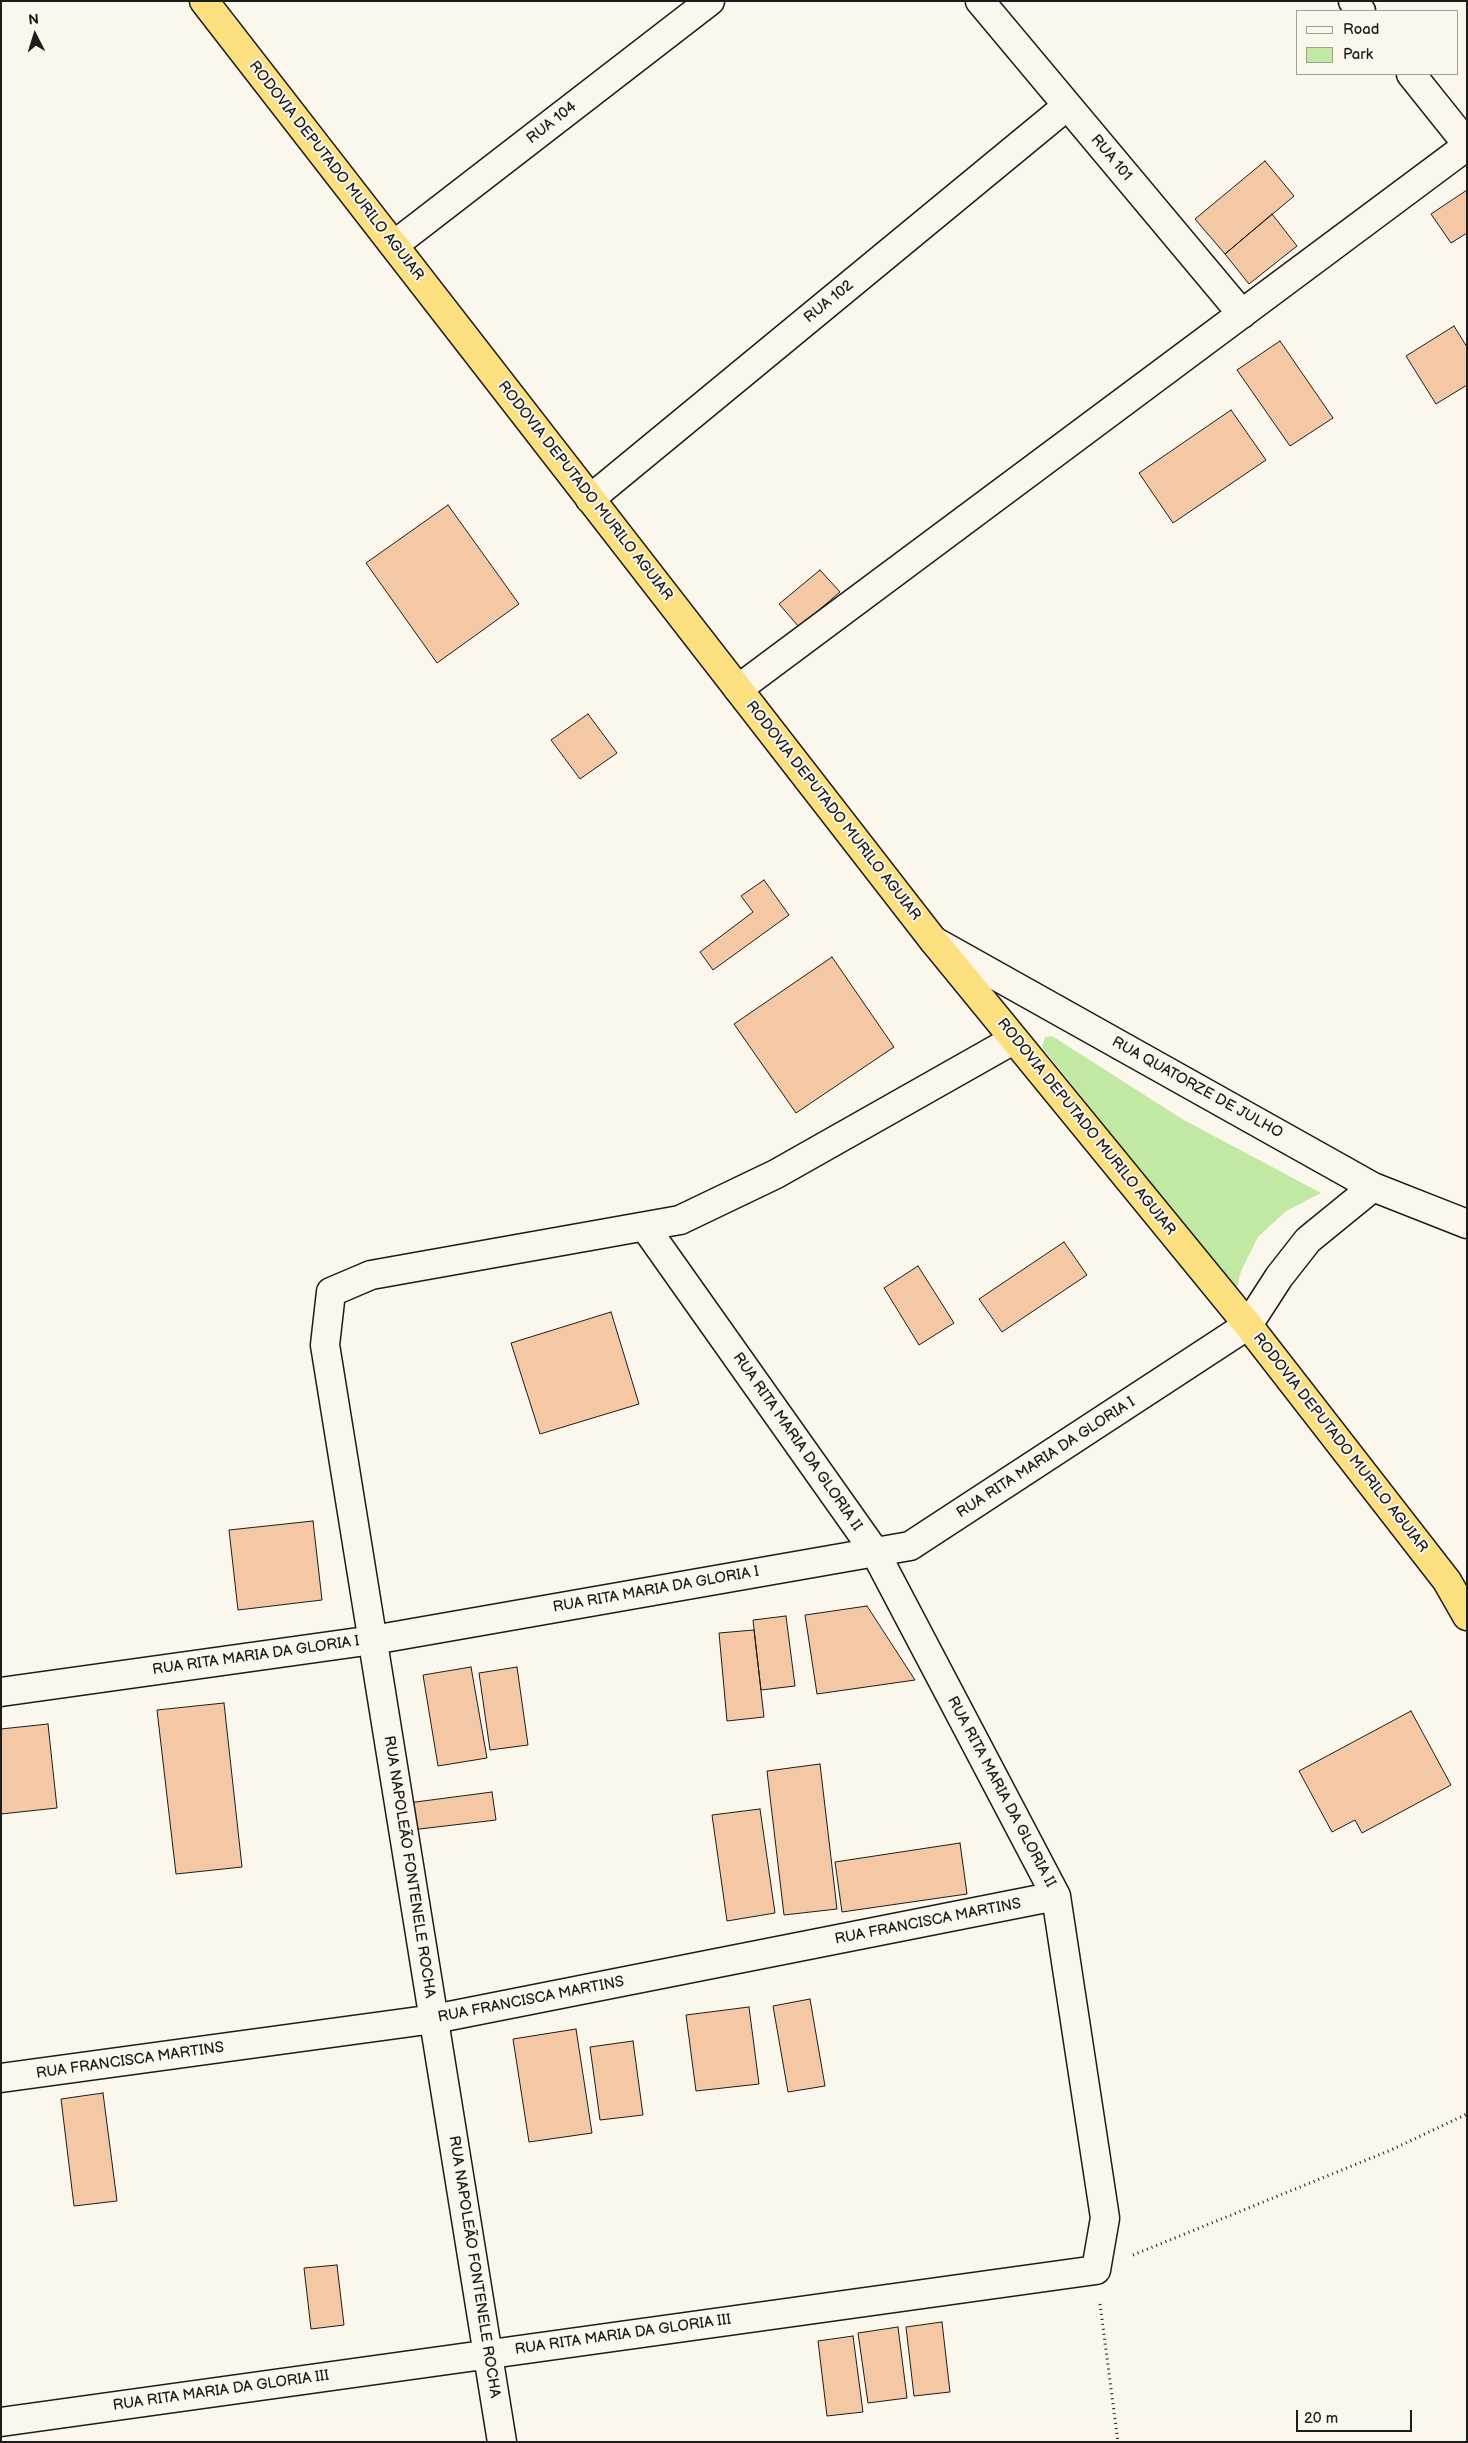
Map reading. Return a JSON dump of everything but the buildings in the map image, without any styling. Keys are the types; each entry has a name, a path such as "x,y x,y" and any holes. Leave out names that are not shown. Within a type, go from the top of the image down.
{"highway":[{"name":"RODOVIA DEPUTADO MURILO AGUIAR","path":"207,2 933,940 1248,1325 1447,1581 1467,1616"}],"street":[{"name":"RUA 104","path":"394,245 710,1"},
{"name":"RUA 101","path":"980,1 1242,314"},
{"path":"738,688 1467,145 1412,75"},
{"name":"RUA 102","path":"590,499 1067,106"},
{"name":"RUA QUATORZE DE JULHO","path":"933,940 1373,1187 1467,1224"},
{"path":"645,1227 680,1220 776,1174 1013,1040"},
{"path":"1248,1325 1279,1276 1308,1240 1373,1187"},
{"name":"RUA NAPOLEÃO FONTENELE ROCHA","path":"502,2442 325,1345 331,1292 371,1275 645,1227"},
{"name":"RUA RITA MARIA DA GLORIA II","path":"645,1227 875,1552 1056,1896 1104,2218 1096,2270"},
{"name":"RUA RITA MARIA DA GLORIA I","path":"1,1692 372,1640 910,1546 1248,1325"},
{"name":"RUA FRANCISCA MARTINS","path":"1,2078 434,2019 1056,1896"},
{"name":"RUA RITA MARIA DA GLORIA III","path":"1,2422 1096,2270"}],"path":[{"path":"1118,2442 1096,2270 1391,2150 1467,2114"}],"green space":[{"path":"1052,1036 1182,1119 1321,1193 1286,1211 1258,1237 1241,1271 1236,1291 1042,1047 1045,1037"}]}
